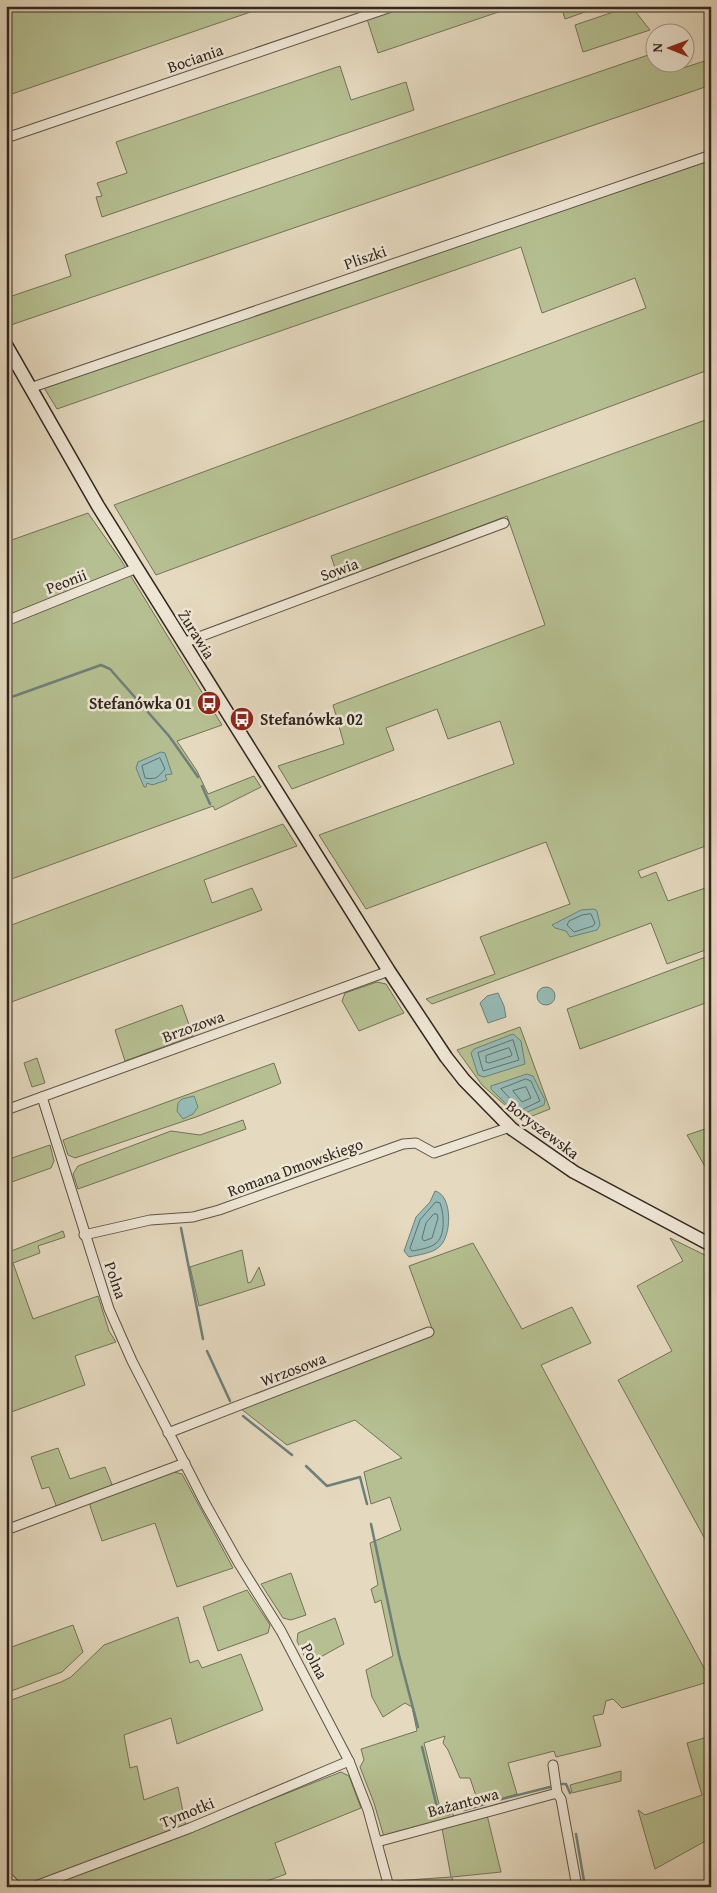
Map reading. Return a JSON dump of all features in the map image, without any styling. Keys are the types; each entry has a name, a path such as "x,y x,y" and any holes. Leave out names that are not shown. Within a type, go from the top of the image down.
{"main road":[{"name":"Żurawia","path":"6,345 137,568 368,936"},
{"name":"Boryszewska","path":"368,936 446,1057 477,1095 510,1127 574,1172 711,1245"}],"street":[{"name":"Bociania","path":"6,138 394,6"},
{"name":"Pliszki","path":"30,388 711,155"},
{"name":"Sowia","path":"183,643 504,523"},
{"name":"Peonii","path":"6,621 137,568"},
{"name":"Brzozowa","path":"6,1110 389,971"},
{"name":"Polna","path":"42,1097 84,1235 113,1318 142,1384 168,1433 238,1562 281,1631 350,1761 377,1842 389,1887"},
{"name":"Romana Dmowskiego","path":"84,1235 150,1220 193,1217 219,1210 403,1144 416,1143 434,1153 510,1127"},
{"name":"Wrzosowa","path":"168,1433 429,1332"},
{"path":"6,1530 185,1463"},
{"name":"Tymotki","path":"33,1887 190,1828 350,1761"},
{"path":"553,1765 577,1887"},
{"name":"Bażantowa","path":"377,1842 557,1793"},
{"path":"6,1875 17,1887"}],"green space":[{"path":"6,6 268,6 6,96"},
{"path":"403,6 516,6 378,53 367,19"},
{"path":"561,6 602,6 565,19"},
{"path":"631,6 644,22 644,32 583,52 575,25"},
{"path":"644,56 644,72 694,72 694,64 711,59 711,85 8,326 6,324 6,298 71,276 65,255"},
{"path":"340,66 351,100 406,82 414,110 102,217 96,197 102,196 97,183 127,173 116,142"},
{"path":"711,159 711,369 156,575 114,505 646,308 635,278 542,313 521,247 57,409 43,386"},
{"path":"711,418 711,805 707,807 711,817 711,844 638,871 641,878 656,872 668,901 711,886 711,948 667,964 651,923 432,1004 426,999 495,974 480,937 570,904 546,842 366,909 319,835 514,764 500,721 448,739 437,709 386,728 394,750 292,789 278,766 344,744 333,705 545,625 507,516 339,580 331,556"},
{"path":"88,513 121,560 222,725 177,741 197,771 208,794 254,776 261,787 215,810 213,806 6,881 6,542"},
{"path":"283,824 297,846 204,880 212,903 252,888 262,910 6,1004 6,927"},
{"path":"711,955 711,1001 580,1049 567,1009"},
{"path":"377,982 386,984 404,1013 359,1031 342,1001 345,993"},
{"path":"182,1005 193,1036 125,1061 115,1030"},
{"path":"520,1027 550,1109 522,1120 482,1085 457,1050"},
{"path":"37,1058 45,1083 32,1087 24,1063"},
{"path":"274,1063 281,1083 277,1085 196,1117 75,1158 68,1155 63,1140"},
{"path":"243,1120 246,1129 78,1189 73,1174 78,1166 171,1131 200,1135"},
{"path":"711,1127 711,1177 687,1135"},
{"path":"50,1145 54,1161 51,1168 6,1184 6,1160"},
{"path":"63,1231 65,1237 38,1246 40,1253 13,1263 33,1319 98,1296 109,1331 116,1342 75,1356 85,1385 6,1414 6,1253"},
{"path":"670,1238 711,1258 711,1550 618,1380 672,1351 637,1286 683,1261"},
{"path":"473,1243 522,1329 572,1307 591,1343 541,1365 711,1681 622,1708 613,1699 606,1701 603,1714 593,1716 601,1746 556,1757 554,1751 508,1763 517,1794 479,1805 470,1778 460,1778 443,1743 445,1736 424,1743 441,1812 452,1811 454,1817 384,1837 374,1803 360,1767 364,1760 361,1749 417,1731 412,1707 405,1703 383,1717 372,1697 366,1670 393,1656 381,1600 375,1603 371,1589 378,1585 370,1543 401,1530 390,1497 371,1504 364,1472 402,1458 355,1420 287,1445 240,1408 434,1334 409,1266"},
{"path":"242,1250 248,1283 251,1282 259,1267 265,1285 199,1306 190,1267"},
{"path":"58,1448 70,1479 105,1467 113,1487 57,1508 49,1487 42,1489 31,1457"},
{"path":"174,1472 182,1474 233,1568 177,1587 155,1523 102,1541 90,1506 91,1502"},
{"path":"291,1573 306,1615 291,1620 283,1618 261,1584"},
{"path":"247,1590 270,1625 268,1633 218,1651 203,1607"},
{"path":"178,1617 190,1663 198,1660 202,1668 241,1654 263,1710 177,1744 171,1718 124,1735 130,1768 137,1766 144,1800 178,1787 186,1827 34,1883 19,1881 12,1876 6,1862 6,1702 71,1677 104,1645"},
{"path":"335,1618 344,1644 308,1664 297,1641 298,1633"},
{"path":"73,1625 83,1652 62,1672 6,1693 6,1649"},
{"path":"711,1736 711,1838 655,1869 638,1810 645,1815 702,1795 687,1743"},
{"path":"621,1771 621,1781 572,1793 570,1785"},
{"path":"341,1772 349,1776 361,1808 275,1843 286,1874 267,1881 268,1887 41,1887 196,1829"},
{"path":"487,1815 501,1872 452,1877 453,1887 395,1887 394,1881 451,1877 442,1828"}],"water":[{"path":"161,752 165,753 172,774 165,775 167,780 152,785 147,783 146,787 144,787 136,768 138,762"},
{"path":"594,909 597,911 600,925 597,930 570,937 566,931 555,928 552,925 581,910"},
{"path":"546,987 554,992 555,996 550,1004 546,1005 538,1000 537,996 542,988"},
{"path":"498,993 504,1006 506,1017 488,1023 480,1003 487,996"},
{"path":"513,1034 521,1041 525,1064 484,1077 478,1075 471,1053 474,1049"},
{"path":"527,1074 533,1076 545,1100 544,1105 518,1116 491,1089 491,1086"},
{"path":"194,1096 198,1107 193,1114 183,1119 177,1111 178,1103 182,1099"},
{"path":"435,1191 441,1194 448,1208 449,1217 446,1235 439,1247 433,1251 409,1257 404,1251 416,1217 430,1202"}],"waterway":[{"path":"6,699 101,665 110,669 169,736 198,777"},
{"path":"202,786 210,804"},
{"path":"181,1228 203,1339"},
{"path":"207,1351 230,1401"},
{"path":"243,1416 292,1455"},
{"path":"306,1466 327,1486 360,1477 367,1504"},
{"path":"371,1524 399,1655 418,1727"},
{"path":"422,1747 438,1811 441,1814 449,1814"},
{"path":"562,1784 566,1784 570,1793"},
{"path":"498,1800 550,1787"},
{"path":"464,1810 485,1804"},
{"path":"576,1834 585,1887"}],"place":[{"name":"Stefanówka 01","path":"209,703"},
{"name":"Stefanówka 02","path":"242,719"}]}
